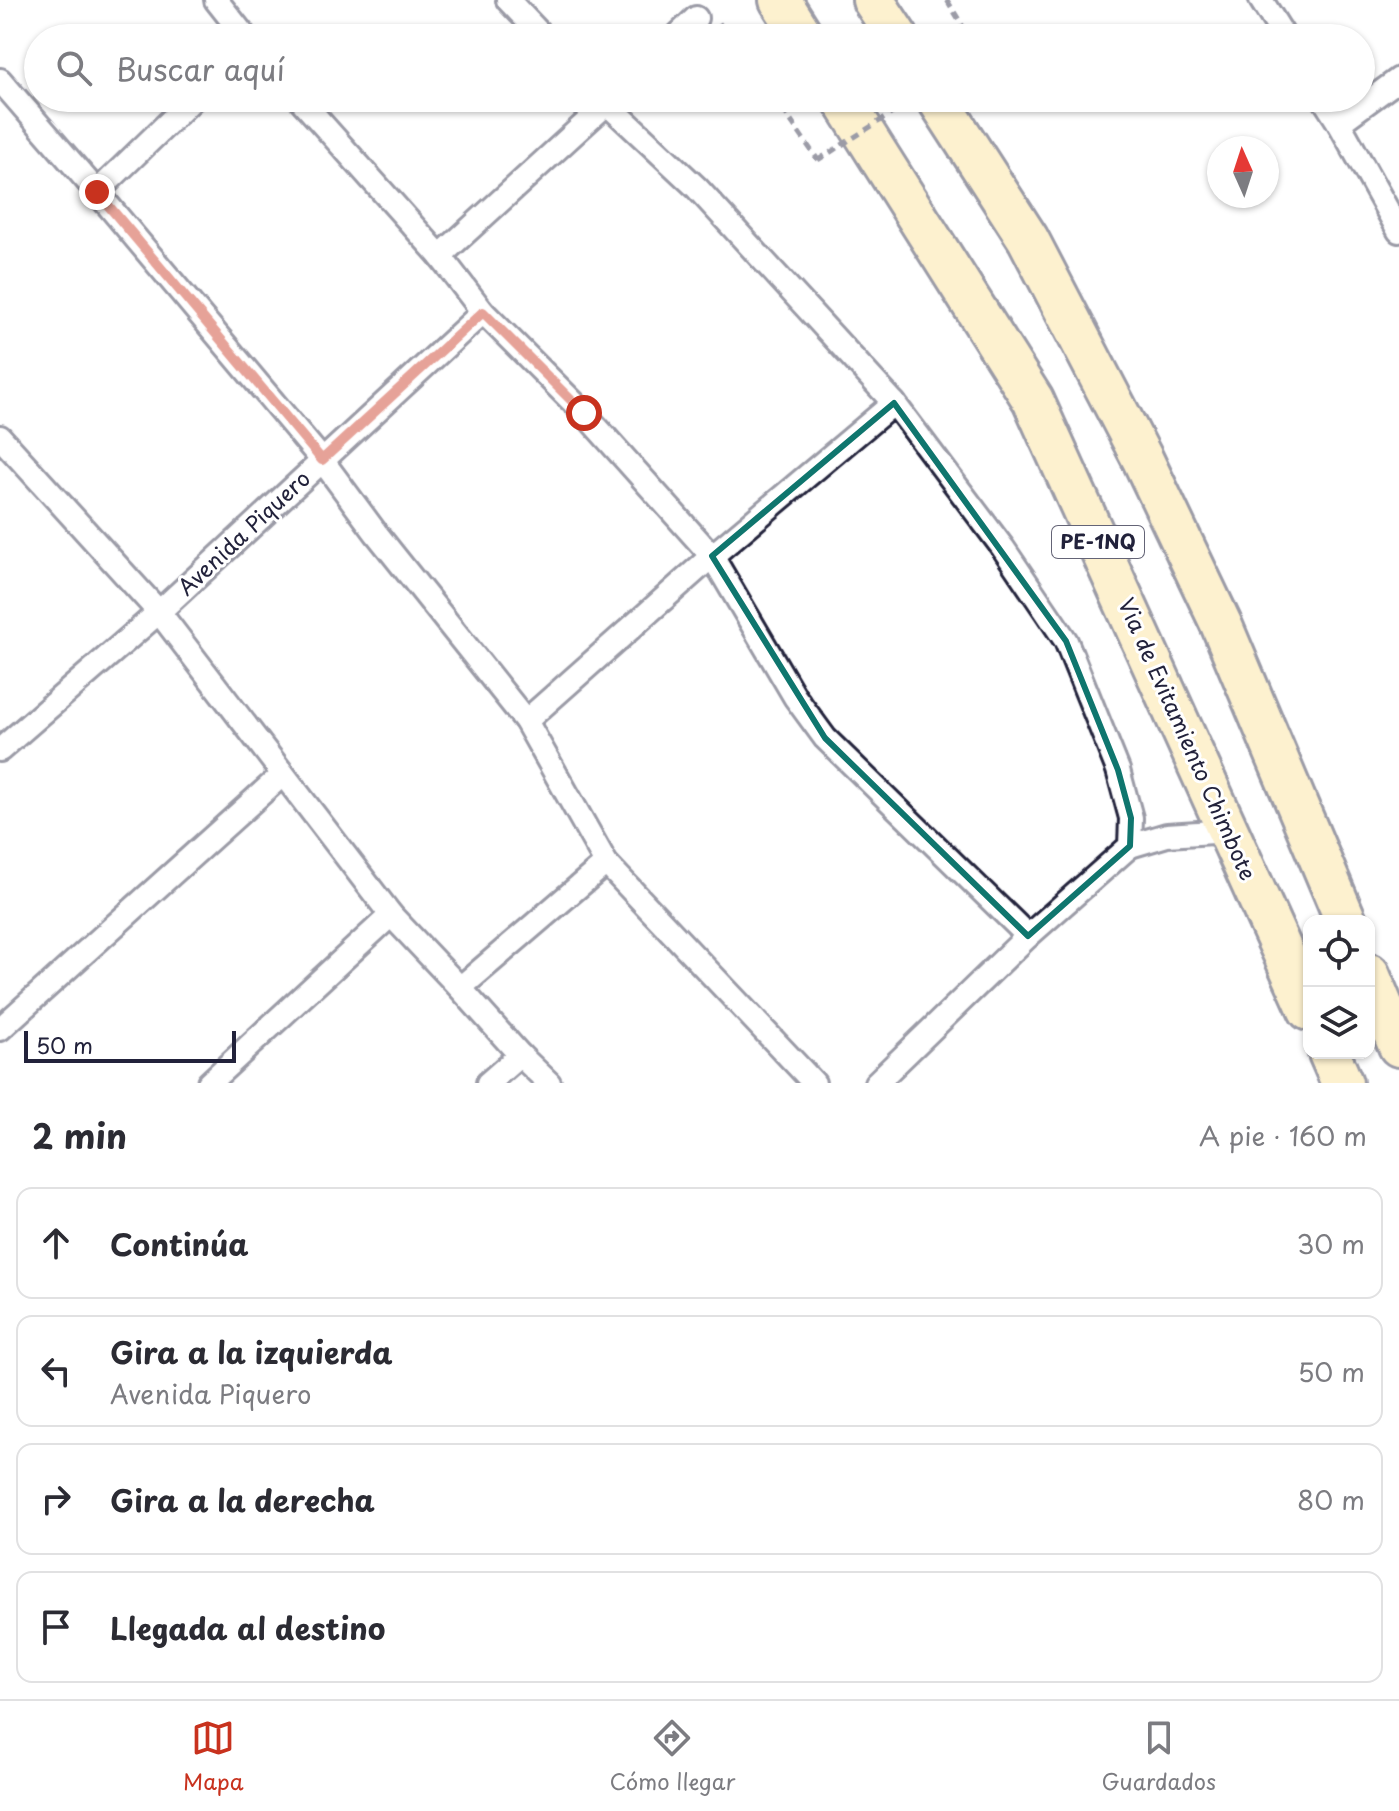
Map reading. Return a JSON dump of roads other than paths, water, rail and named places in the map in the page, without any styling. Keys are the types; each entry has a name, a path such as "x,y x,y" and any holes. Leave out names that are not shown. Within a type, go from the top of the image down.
{"highway":[{"path":"780,0 795,24"},
{"path":"873,0 889,24"},
{"name":"Via de Evitamiento Chimbote","path":"851,112 1033,400 1303,997"},
{"name":"PE-1NQ","path":"946,112 1028,239 1142,458 1221,624 1343,915"},
{"path":"1374,987 1399,1046"},
{"path":"1332,1059 1342,1083"}],"street":[{"path":"216,0 235,24"},
{"path":"508,0 531,24"},
{"path":"1261,0 1276,24"},
{"path":"690,24 696,18"},
{"path":"1375,97 1399,79"},
{"path":"0,80 24,108"},
{"path":"28,112 322,460 376,533 526,721 606,863 814,1083"},
{"path":"97,192 180,112"},
{"path":"311,112 440,256 483,312 584,413 712,556 795,697 825,738 1028,936"},
{"path":"440,256 594,112"},
{"path":"619,112 697,188 894,403 1003,548 1066,641 1118,770 1131,818 1130,846"},
{"path":"1332,112 1399,231"},
{"path":"1339,123 1354,112"},
{"name":"Avenida Piquero","path":"0,750 159,612 483,312"},
{"path":"526,721 712,556 894,403"},
{"path":"3,445 159,612 391,915 549,1083"},
{"path":"0,1029 283,774"},
{"path":"876,1083 1028,936 1130,846 1167,835 1229,831"},
{"path":"460,988 606,863"},
{"path":"209,1083 391,915"},
{"path":"488,1083 520,1055"}]}
